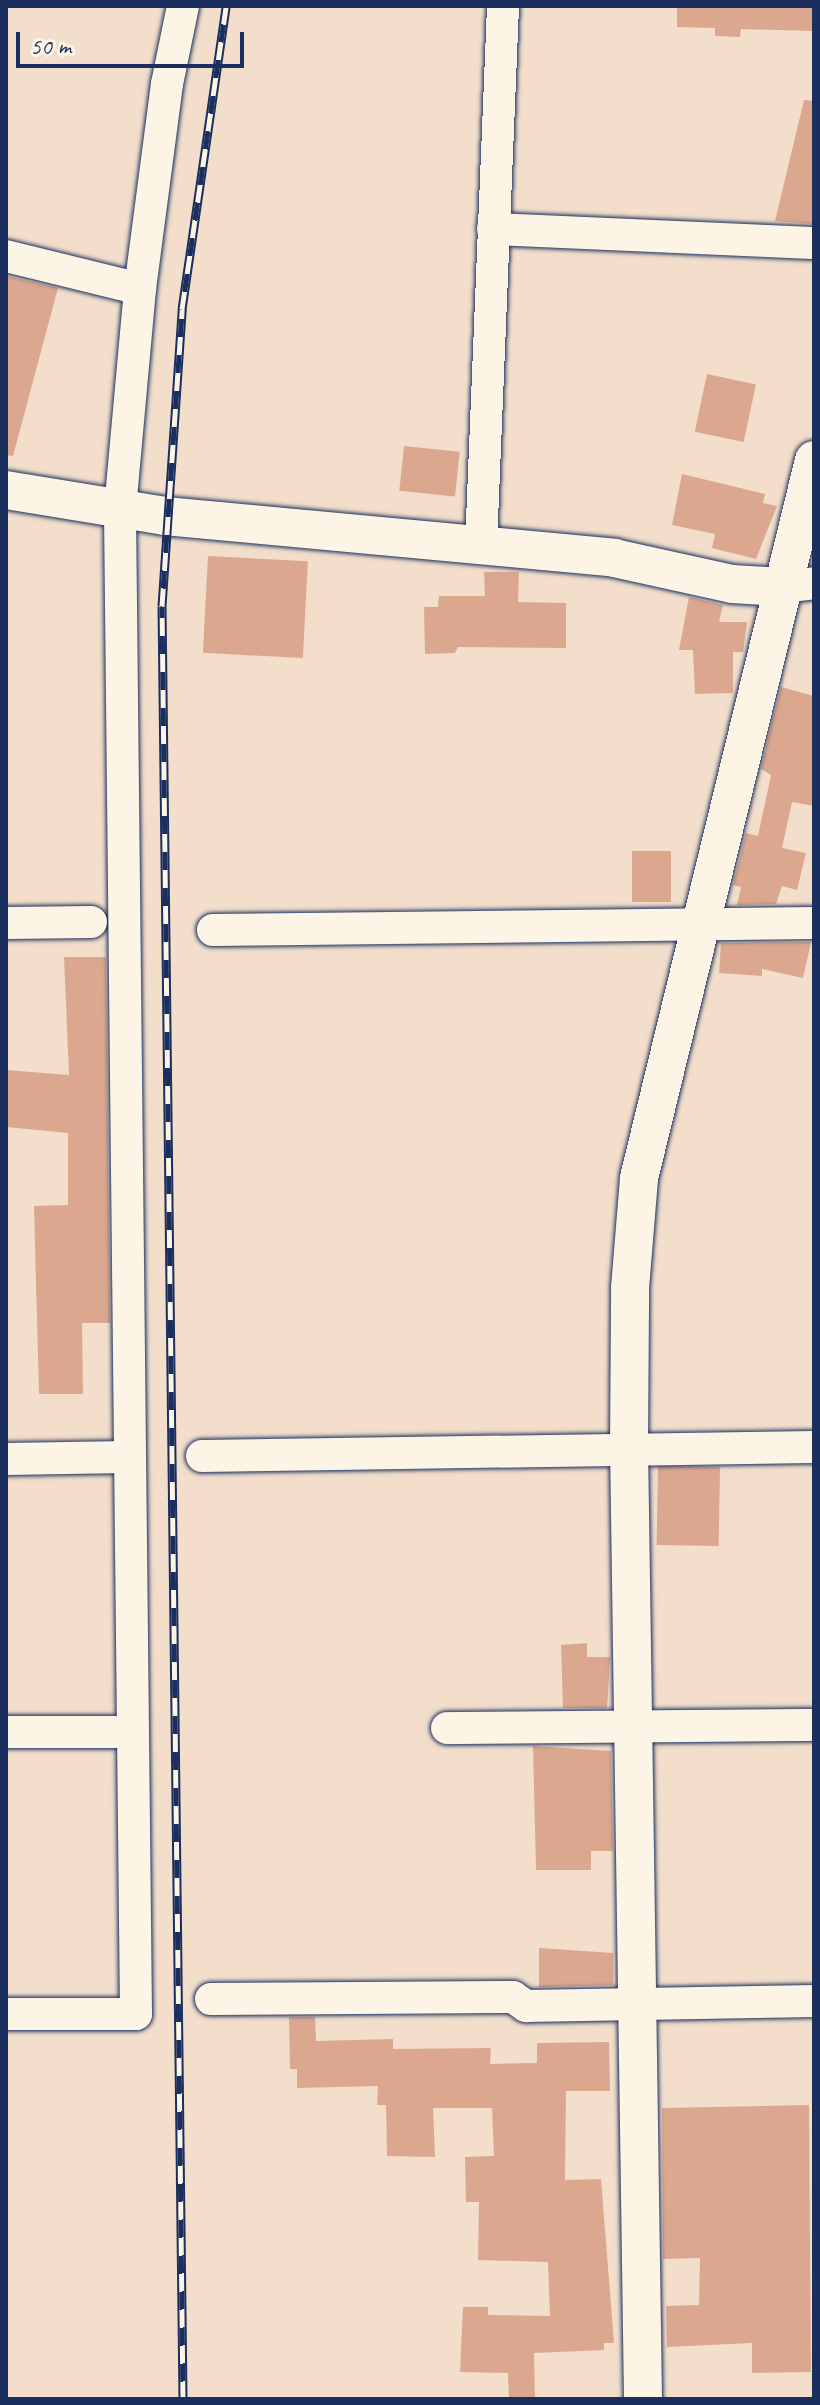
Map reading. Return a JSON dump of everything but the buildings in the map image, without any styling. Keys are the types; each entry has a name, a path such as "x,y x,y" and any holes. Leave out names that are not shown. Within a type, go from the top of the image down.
{"street":[{"path":"6,2014 136,2014 120,509 140,289 167,84 183,6"},
{"path":"481,545 503,6"},
{"path":"493,229 814,243"},
{"path":"6,256 140,289"},
{"path":"643,2399 629,1448 630,1288 639,1178 699,924 798,585 814,460"},
{"path":"6,490 120,509 614,558 732,584 798,585"},
{"path":"6,923 91,922"},
{"path":"213,930 814,923"},
{"path":"202,1456 814,1447"},
{"path":"6,1459 128,1457"},
{"path":"447,1728 814,1725"},
{"path":"6,1732 132,1732"},
{"path":"211,1999 513,1997 526,2006 814,2001"}],"railway":[{"path":"183,2399 162,606 182,309 226,6"}]}
